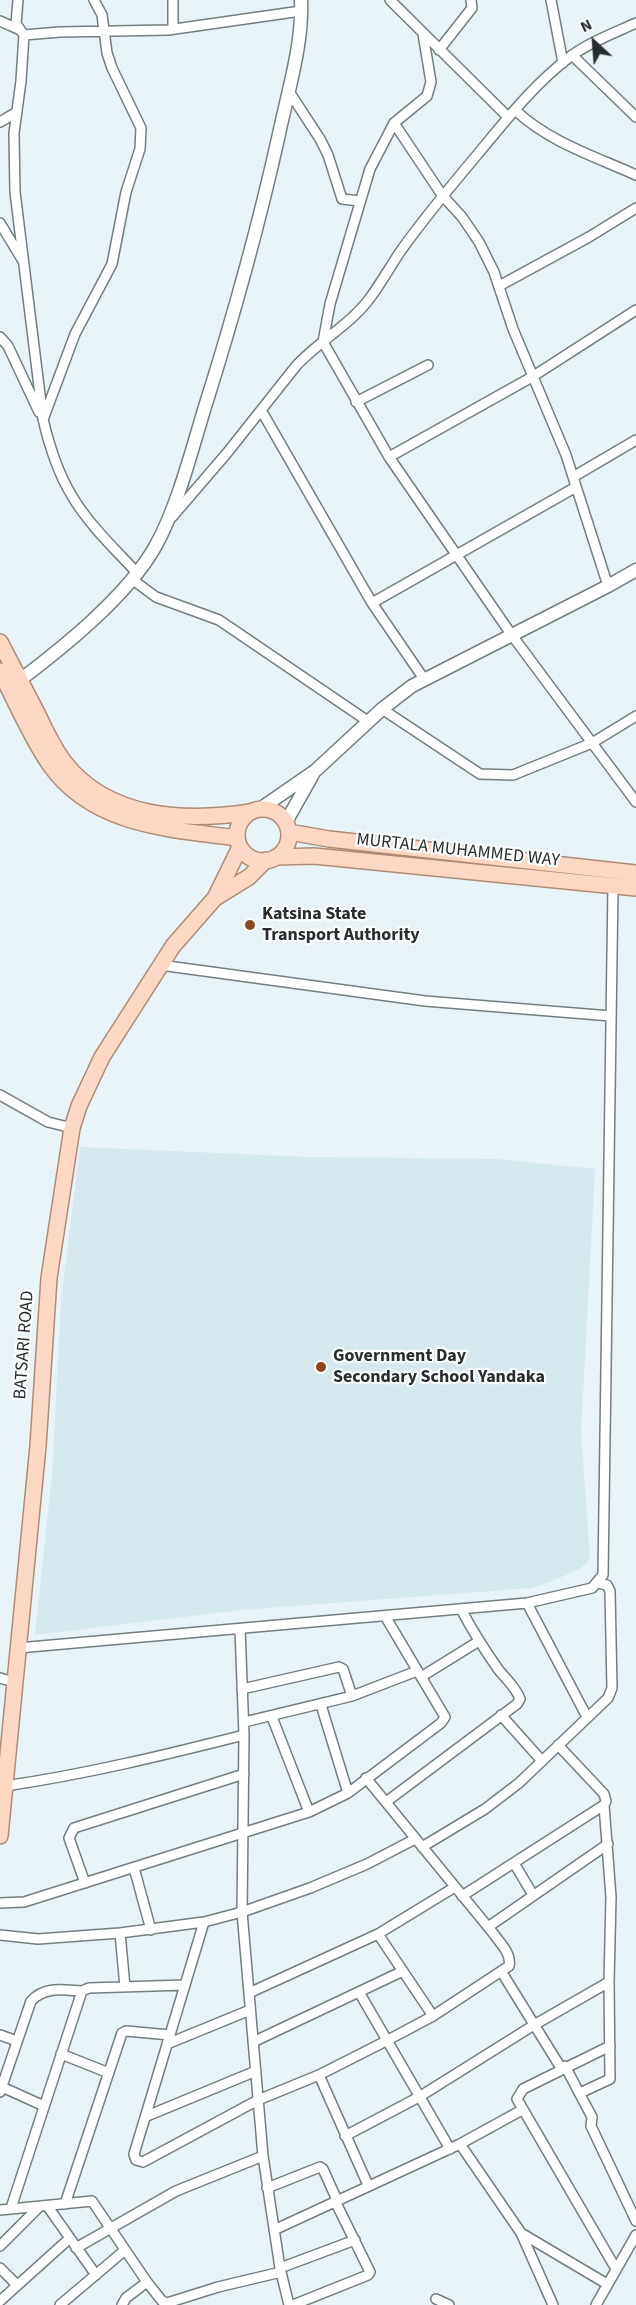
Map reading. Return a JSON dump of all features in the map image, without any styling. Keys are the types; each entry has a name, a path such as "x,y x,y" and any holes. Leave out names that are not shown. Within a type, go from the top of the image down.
{"main road":[{"path":"0,642 9,687 63,761 103,797 123,806 193,818 211,818 270,810 279,815 287,827 288,842 283,851 249,877 215,898"},
{"path":"0,671 51,766 63,781 98,807 116,816 139,823 239,843 247,855 256,860 271,859"},
{"path":"215,898 239,843 238,828 243,819 255,811"},
{"name":"MURTALA MUHAMMED WAY","path":"287,827 329,839 636,873"},
{"name":"MURTALA MUHAMMED WAY","path":"271,859 314,856 636,888"},
{"name":"BATSARI ROAD","path":"0,1836 5,1786 7,1680 18,1648 38,1446 49,1278 72,1128 79,1106 102,1057 172,946 215,898"}],"street":[{"path":"18,0 16,24 21,32 13,159 15,192 43,419 49,446 72,497 136,577 156,597 219,620 369,722"},
{"path":"43,419 75,334 112,264 126,192 140,149 141,128 112,68 107,53 106,31 102,15 94,0"},
{"path":"173,0 173,29"},
{"path":"390,0 439,50 511,114 545,135 636,176"},
{"path":"439,50 472,8 471,0"},
{"path":"551,0 563,63"},
{"path":"0,21 21,32 173,29 301,5 288,90 259,224 194,444 167,523 156,546 136,577 56,652 9,687"},
{"path":"167,523 227,453 296,366 308,353 342,327 370,298 442,195 511,114 572,55 636,23"},
{"path":"423,34 431,82 427,96 394,123 370,169 330,304 323,342 389,457 511,634 636,802"},
{"path":"572,55 636,117"},
{"path":"288,90 324,147 342,200 360,201"},
{"path":"0,122 17,112"},
{"path":"394,123 442,195 462,217 479,242 499,286 532,376 550,413 608,586"},
{"path":"499,286 589,237 636,208"},
{"path":"0,223 25,263"},
{"path":"389,457 532,376 636,310"},
{"path":"0,337 8,346 43,419"},
{"path":"356,402 428,365"},
{"path":"261,410 372,603 424,679"},
{"path":"573,477 636,440"},
{"path":"372,603 576,487"},
{"path":"255,811 315,771 382,709 424,679 636,570"},
{"path":"382,709 480,774 513,775 592,743 636,716"},
{"path":"287,827 315,771"},
{"path":"18,1648 527,1603 592,1588 598,1583 603,1575 613,886"},
{"path":"160,965 425,1001 611,1016"},
{"path":"0,1095 48,1122 72,1128"},
{"path":"422,1847 485,1809 519,1783 612,1693 610,1591 606,1585 598,1583"},
{"path":"527,1603 587,1717"},
{"path":"386,1802 517,1704 520,1699 518,1692 479,1641 461,1609"},
{"path":"0,1903 24,1902 134,1868 309,1812 348,1793 441,1723 445,1717 385,1616"},
{"path":"240,1629 244,1722 242,1912 263,2156 274,2230 289,2305"},
{"path":"244,1722 321,1705 419,1674 479,1641"},
{"path":"242,1689 339,1667 343,1669 352,1696"},
{"path":"321,1705 348,1793"},
{"path":"501,1715 542,1761"},
{"path":"272,1717 309,1812"},
{"path":"5,1786 68,1777 244,1735"},
{"path":"558,1745 604,1794 606,1801 604,1805 611,1897 610,2079 580,2093"},
{"path":"85,1883 69,1838 75,1828 244,1774"},
{"path":"204,1922 134,2154 136,2160 143,2162 258,2100 319,2075 433,2016 509,1966 510,1961 488,1927 366,1778"},
{"path":"462,1896 604,1805"},
{"path":"0,1935 38,1939 120,1934 204,1922 242,1912 367,1864 415,1839"},
{"path":"488,1927 608,1844"},
{"path":"514,1863 533,1895"},
{"path":"134,1868 152,1930"},
{"path":"249,1993 378,1934 455,1887"},
{"path":"120,1934 125,1987"},
{"path":"378,1934 433,2016"},
{"path":"253,2042 403,1971"},
{"path":"501,1971 580,2093 592,2117 591,2126 636,2221"},
{"path":"345,2136 419,2097 534,2025 609,1982"},
{"path":"44,2106 1,2089 31,2001 38,1993 50,1989 82,1991 88,1988 185,1985"},
{"path":"11,2208 82,1991"},
{"path":"359,1992 450,2149"},
{"path":"65,2204 124,2031 169,2039 250,2010"},
{"path":"0,2035 17,2041"},
{"path":"610,2046 563,2067 523,2089 517,2099 616,2269"},
{"path":"61,2054 109,2073"},
{"path":"147,2116 256,2071"},
{"path":"319,2075 368,2185"},
{"path":"274,2230 450,2149 522,2110"},
{"path":"460,2144 521,2234 553,2305"},
{"path":"76,2248 194,2182 263,2156"},
{"path":"267,2188 320,2166 370,2268 368,2275 293,2305"},
{"path":"0,2210 92,2201 147,2282 166,2303 281,2270 355,2240"},
{"path":"43,2207 70,2238 96,2275"},
{"path":"0,2246 43,2207"},
{"path":"521,2234 607,2284"},
{"path":"0,2301 70,2238"},
{"path":"596,2305 635,2239"},
{"path":"60,2305 124,2250"},
{"path":"0,2268 17,2285"},
{"path":"122,2305 126,2298 147,2282"},
{"path":"436,2299 449,2305"}],"shaded area":[{"name":"Government Day Secondary School Yandaka","path":"80,1147 308,1157 496,1159 595,1169 581,1432 590,1559 580,1569 531,1588 241,1610 35,1635 52,1475 61,1301"}],"place":[{"name":"Katsina State Transport Authority","path":"250,925"},
{"name":"Government Day Secondary School Yandaka","path":"321,1367"}]}
